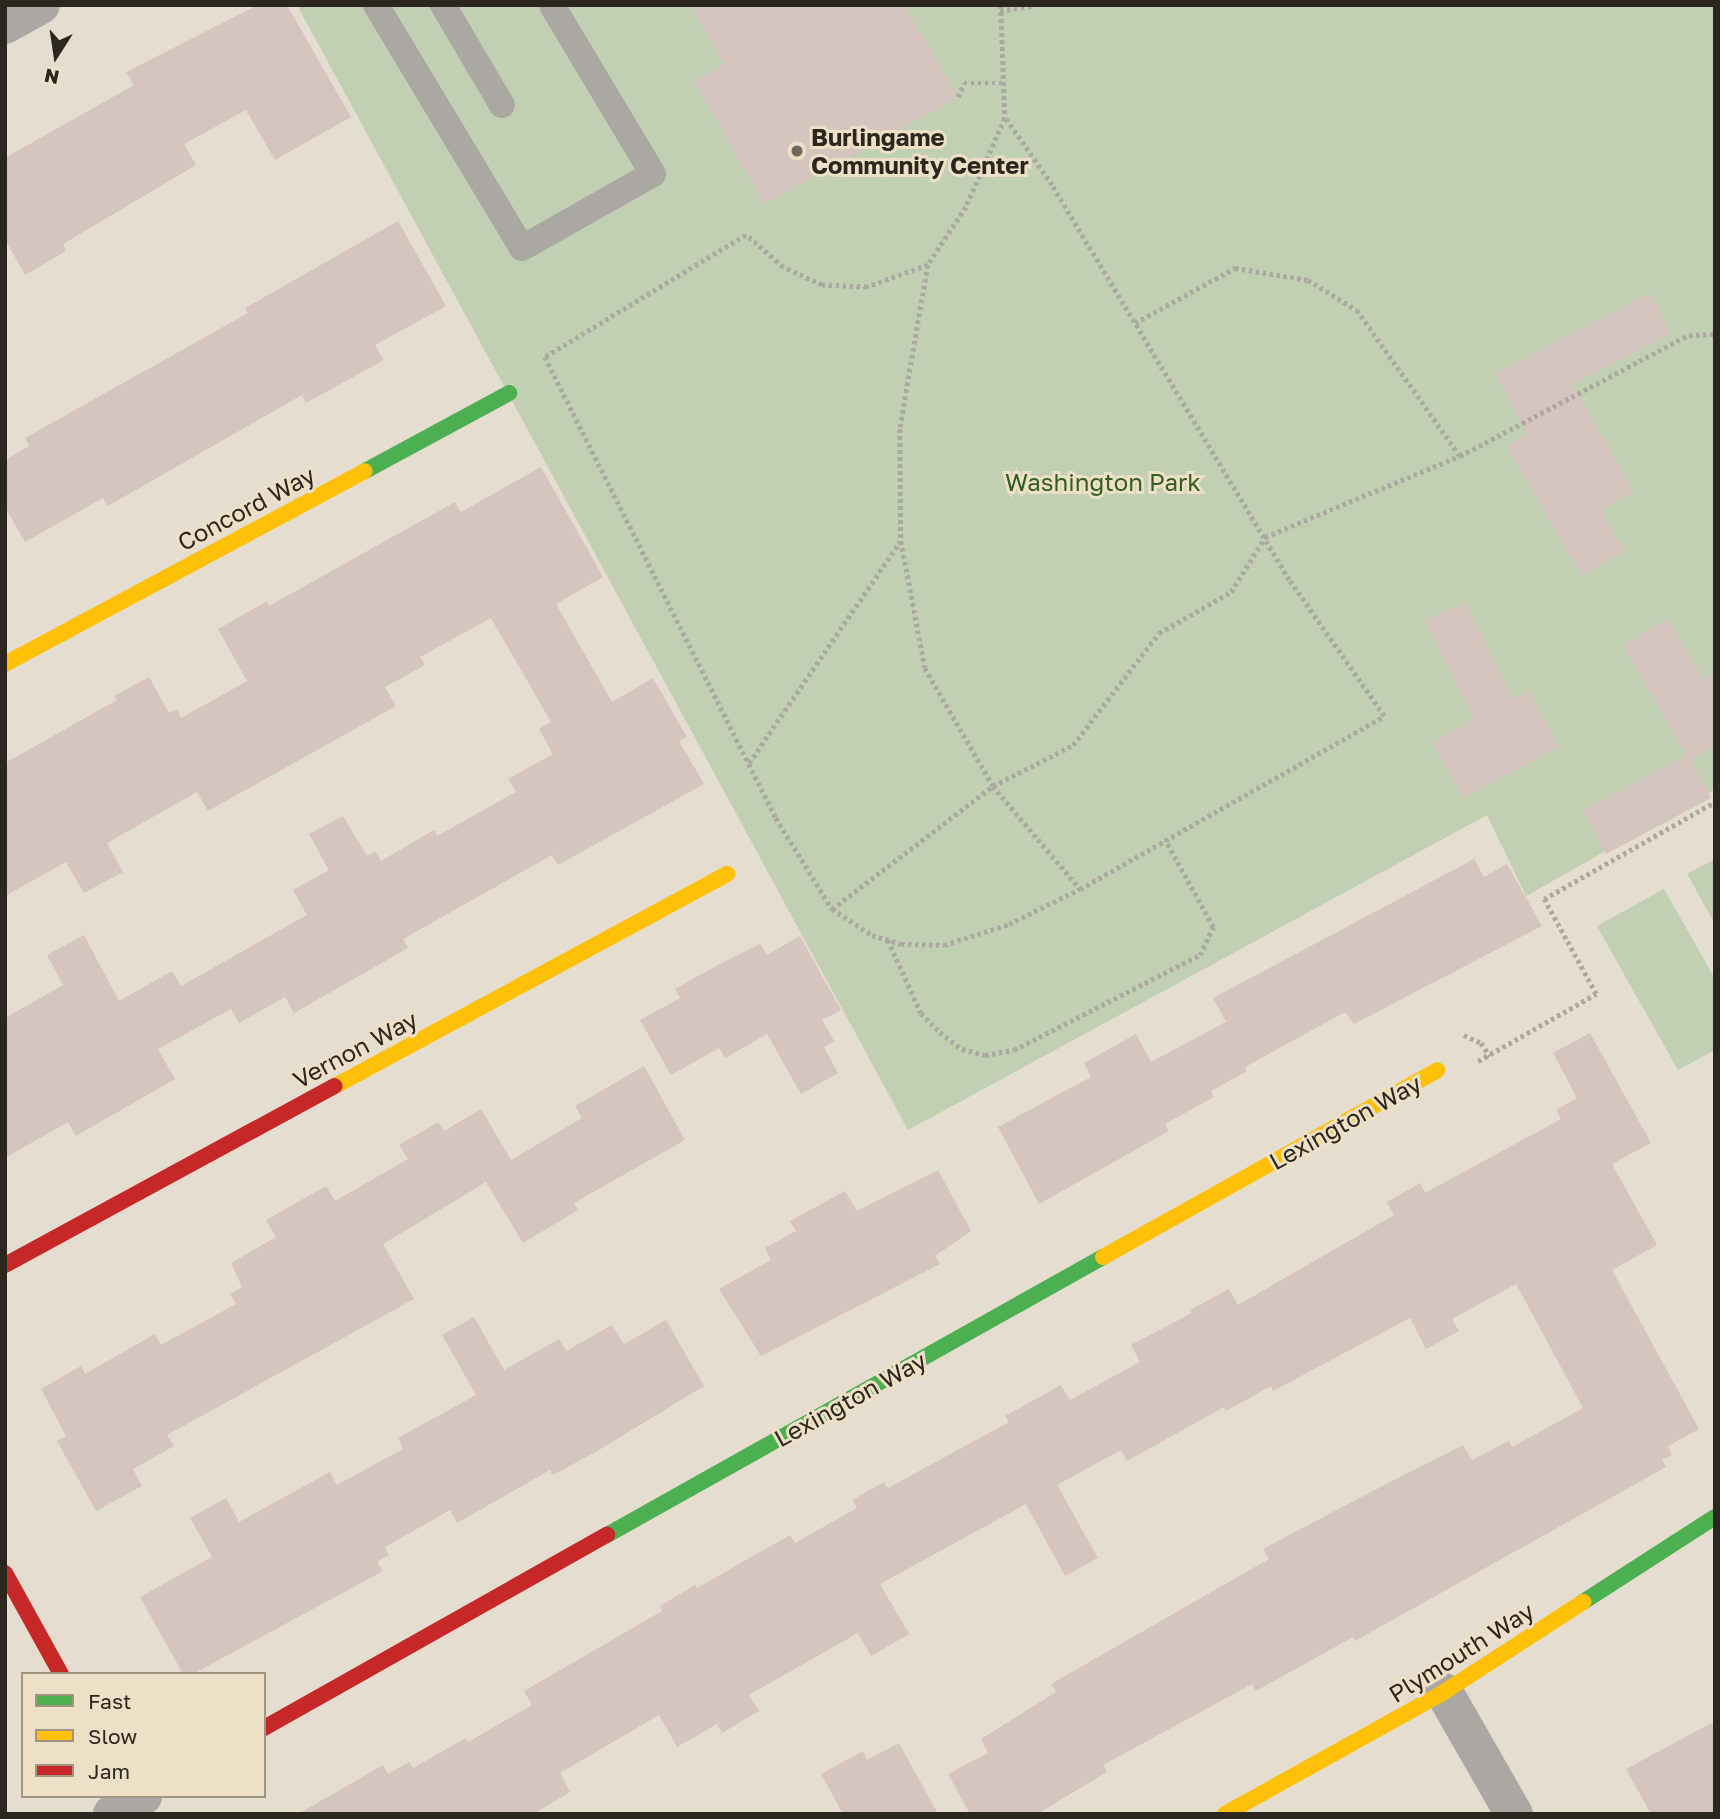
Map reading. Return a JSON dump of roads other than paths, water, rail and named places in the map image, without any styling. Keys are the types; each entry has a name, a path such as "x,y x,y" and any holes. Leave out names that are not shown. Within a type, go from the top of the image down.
{"street":[{"name":"Concord Way","path":"5,664 509,393"},
{"name":"Vernon Way","path":"5,1265 727,874"},
{"name":"Lexington Way","path":"266,1727 1437,1070"},
{"name":"Plymouth Way","path":"1224,1814 1444,1692 1715,1517"},
{"path":"5,1573 60,1672"},
{"path":"1444,1692 1514,1814"}],"lane":[{"path":"376,5 522,248 653,174 552,5"},
{"path":"443,5 502,105"}],"place":[{"name":"Burlingame Community Center","path":"797,151"}],"park label":[{"name":"Washington Park","path":"1103,482"}]}
